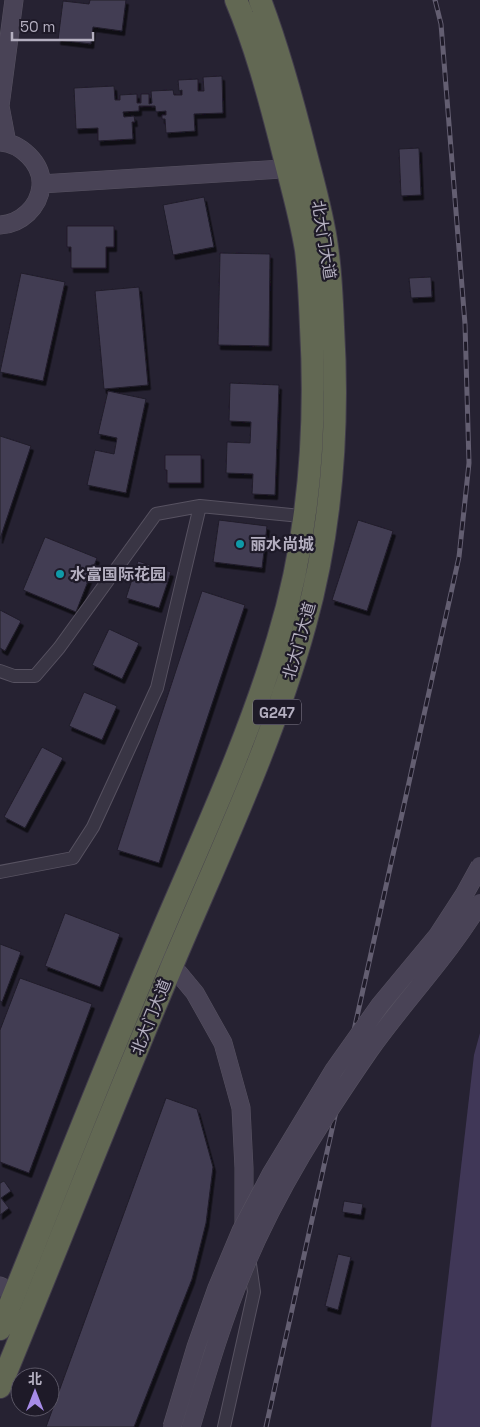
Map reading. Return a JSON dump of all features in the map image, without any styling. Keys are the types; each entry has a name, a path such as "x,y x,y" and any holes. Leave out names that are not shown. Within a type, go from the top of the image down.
{"highway":[{"name":"北大门大道","path":"0,1329 7,1289 230,773 266,679 288,602 305,516 313,429 311,319 305,249 262,72 236,0"},
{"name":"北大门大道","path":"0,1387 172,965 251,781 284,693 310,607 327,518 335,429 334,344 325,230 286,75 260,0"}],"main road":[{"path":"0,225 14,222 33,207 41,184 38,170 31,158 20,148 4,142 0,106 14,0"},
{"path":"41,184 310,167"},
{"path":"172,1427 196,1347 217,1288 241,1231 271,1174 334,1070 380,1005 438,935 460,902 480,866"},
{"path":"192,1427 214,1352 234,1294 258,1238 286,1182 321,1123 368,1053 411,995 446,955 480,903"},
{"path":"156,946 195,993 223,1043 241,1108 244,1225 192,1427"},
{"path":"7,1289 35,1302"}],"street":[{"path":"0,670 14,676 35,676 59,648 156,514 200,506 327,518"},
{"path":"0,872 73,858 93,827 157,688 200,506"},
{"path":"224,1427 254,1292 244,1225"}],"shaded area":[{"path":"480,1033 480,1427 431,1427 474,1055"}],"building":[{"path":"90,0 126,0 122,31 93,27 91,44 58,40 63,1 89,4"},
{"path":"222,76 223,113 194,114 195,131 166,133 165,119 162,119 162,115 166,115 166,111 156,112 155,106 139,106 139,111 123,112 124,117 134,116 135,122 132,122 133,139 98,141 98,128 76,129 74,88 114,86 115,100 120,100 120,95 137,94 137,103 141,103 141,94 149,94 149,104 152,103 151,91 173,90 174,95 182,95 182,90 179,91 178,80 198,79 198,91 204,91 203,77"},
{"path":"419,148 421,195 401,196 399,149"},
{"path":"204,197 214,247 173,255 163,205"},
{"path":"67,226 114,226 114,247 106,247 106,268 71,268 71,247 67,247"},
{"path":"220,253 270,254 269,346 218,345"},
{"path":"21,273 65,282 43,381 0,372"},
{"path":"431,277 432,297 411,298 409,278"},
{"path":"139,287 148,385 104,389 95,291"},
{"path":"230,383 279,385 275,495 252,494 253,474 226,473 227,442 250,443 251,422 229,421"},
{"path":"108,391 146,399 126,493 87,485 95,450 114,454 117,438 98,434"},
{"path":"0,436 31,446 0,539"},
{"path":"165,455 201,455 201,483 167,483"},
{"name":"丽水尚城","path":"219,520 267,526 262,568 213,562"},
{"path":"358,520 393,531 367,611 332,600"},
{"name":"水富国际花园","path":"45,537 97,558 76,612 23,590"},
{"path":"138,561 171,572 159,608 126,598"},
{"path":"202,591 245,605 159,863 117,850"},
{"path":"0,610 21,621 5,651 0,648"},
{"path":"109,629 139,643 122,679 92,665"},
{"path":"84,692 117,706 102,740 69,726"},
{"path":"42,747 63,758 25,828 4,817"},
{"path":"65,913 120,934 100,987 45,966"},
{"path":"0,944 21,952 2,1002 0,1001"},
{"path":"20,978 92,1004 29,1173 0,1162 0,1030"},
{"path":"166,1098 197,1109 213,1167 206,1223 192,1279 134,1427 46,1427 50,1417 60,1417 60,1389"},
{"path":"4,1181 11,1191 1,1198 9,1208 0,1215 0,1183"},
{"path":"344,1201 363,1204 361,1215 342,1212"},
{"path":"338,1254 351,1257 338,1310 325,1306"}],"railway":[{"path":"266,1427 459,557 469,463 465,324 441,24 435,0"}],"place":[{"name":"丽水尚城","path":"240,544"},
{"name":"水富国际花园","path":"60,574"}]}
